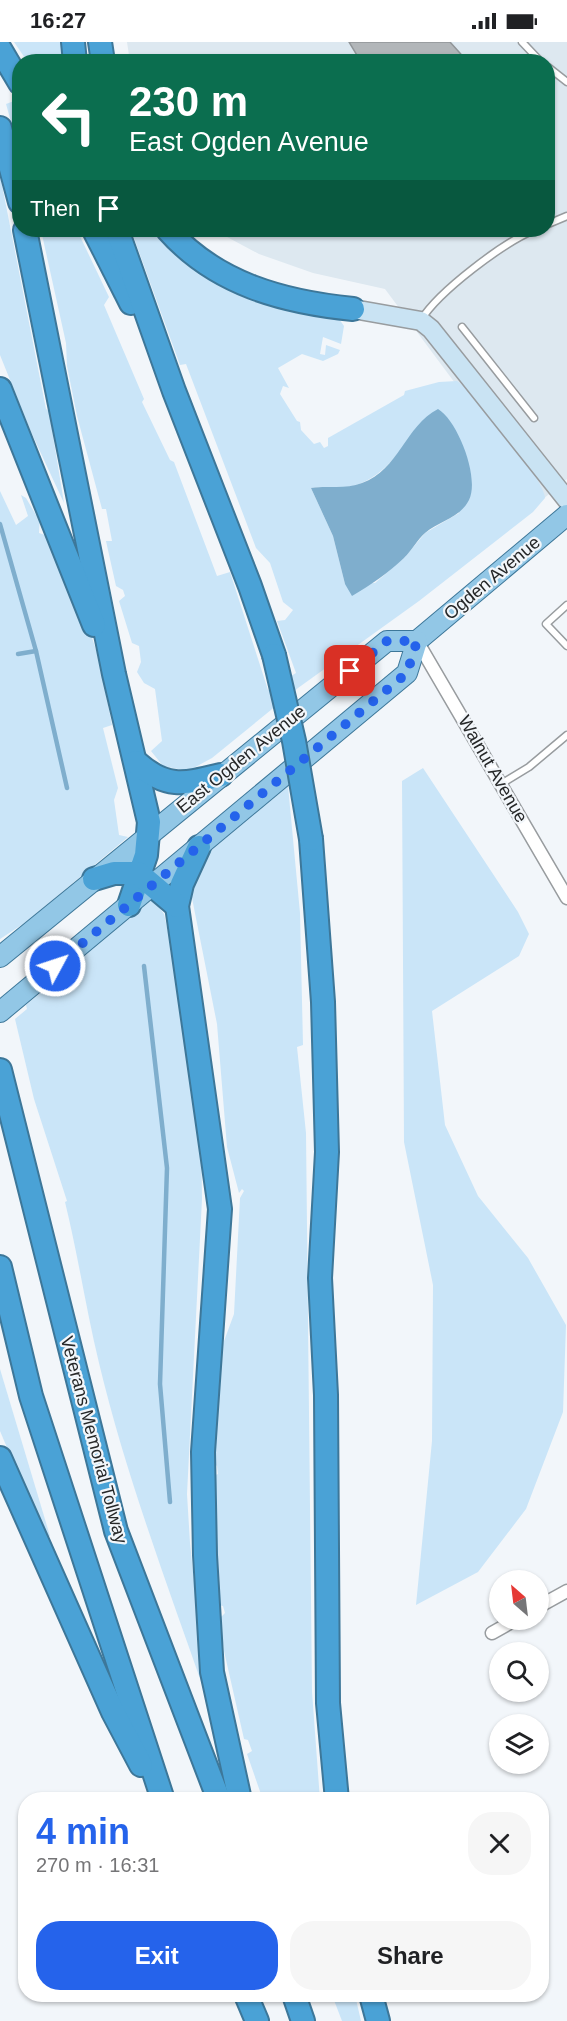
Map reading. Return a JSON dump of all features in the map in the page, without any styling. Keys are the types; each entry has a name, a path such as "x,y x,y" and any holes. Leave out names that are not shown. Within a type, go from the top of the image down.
{"highway":[{"path":"0,49 12,69"},
{"path":"0,128 12,172"},
{"path":"26,237 114,674 149,822 146,879 129,904"},
{"path":"97,237 174,391"},
{"path":"119,237 174,391 274,655 294,741 311,839 323,1002 327,1128 320,1278 326,1395 328,1703 336,1792"},
{"path":"175,237 196,257 231,279 266,293 308,305 353,309"},
{"path":"0,389 114,674"},
{"path":"136,762 153,778 172,782 190,782 221,775"},
{"path":"199,847 182,884 177,906 220,1209 203,1452 205,1555 212,1672 238,1792"},
{"path":"94,879 114,873 146,879 177,906"},
{"name":"Veterans Memorial Tollway","path":"2,1079 116,1531 216,1792"},
{"path":"0,1267 32,1396 158,1792"},
{"path":"0,1458 113,1712 157,1792"},
{"path":"249,2002 257,2021"},
{"path":"296,2002 303,2021"},
{"path":"373,2002 378,2021"}],"main road":[{"name":"Ogden Avenue","path":"417,641 567,515"},
{"name":"East Ogden Avenue","path":"0,957 387,641 417,641"},
{"path":"146,879 199,847 407,673 417,641"},
{"path":"0,1012 129,904"}],"street":[{"path":"353,309 421,321 443,342 567,500"},
{"name":"Walnut Avenue","path":"417,641 567,898"},
{"path":"549,1601 567,1591"},
{"path":"492,1633 497,1630"}],"lane":[{"path":"522,42 533,54"},
{"path":"555,73 567,82"},
{"path":"421,321 431,304 507,245 521,237"},
{"path":"462,327 534,418"},
{"path":"567,605 546,624 567,646"},
{"path":"501,784 529,767 567,735"}],"shaded area":[{"path":"14,42 66,42 67,54 22,54"},
{"path":"127,42 567,42 567,479 542,500 385,289 313,273 259,254 227,237 555,237 555,54 129,54"},
{"path":"12,102 12,125 6,104"},
{"path":"0,175 46,409 49,411 64,503 31,432 0,355"},
{"path":"43,237 80,237 109,297 104,305 144,399 142,402 170,460 174,462 217,576 230,572 268,690 296,673 277,621 285,620 293,610 283,602 270,563 256,548 186,364 180,365 134,237 167,237 176,247 337,316 344,326 341,344 323,337 320,354 325,355 326,345 340,350 338,354 323,361 302,354 278,368 289,388 283,386 280,394 297,421 300,422 301,430 314,444 320,442 324,448 328,446 328,438 404,395 405,391 439,382 457,381 478,401 507,436 534,474 545,498 533,512 419,601 298,688 212,758 188,771 163,766 151,751 162,741 155,689 144,683 137,672 141,662 139,646 132,643 119,601 125,596 123,590 116,586 106,541 112,541 106,509 102,509 77,416 67,366 66,343","holes":["416,428 459,513 425,533 405,557 375,583 345,584 333,536 311,488 343,488 367,480 386,467"]},
{"path":"0,491 16,525 28,516 21,495 26,498 36,515 40,514 39,533 54,538 77,592 99,659 112,725 103,728 118,788 114,800 119,835 128,837 26,922 0,939"},
{"path":"423,768 518,912 529,934 519,956 432,1011 445,1125 478,1196 528,1258 566,1325 563,1412 526,1509 478,1572 416,1605 432,1441 433,1285 404,1142 402,781"},
{"path":"288,786 300,913 303,1045 297,1047 306,1133 312,1692 319,1792 260,1792 247,1754 252,1751 248,1740 244,1739 224,1651 220,1618 225,1613 223,1606 218,1605 211,1477 218,1474 217,1466 212,1462 217,1360 234,1314 240,1198 244,1191 242,1189 239,1193 227,1147 217,1024 189,883 211,850"},
{"path":"154,900 164,914 174,959 201,1126 202,1199 187,1494 206,1696 148,1531 110,1405 90,1323 65,1202 67,1201 34,1099 15,1019 27,1009 26,1005 147,902"},
{"path":"0,1369 50,1536 46,1540 0,1431"},
{"path":"335,2002 357,2002 361,2021 342,2021"}],"water":[{"path":"438,409 453,425 465,451 472,478 469,500 455,515 425,533 392,569 352,596 345,584 333,536 311,488 349,486 375,477 394,458 417,426"}],"building":[{"path":"349,42 450,42 461,54 356,54"}],"waterway":[{"path":"0,524 36,651 67,788"},
{"path":"18,654 36,651"},
{"path":"144,966 167,1168 160,1384 170,1502"}],"route":[{"path":"55,966 407,673 417,641 387,641 350,671"}]}
